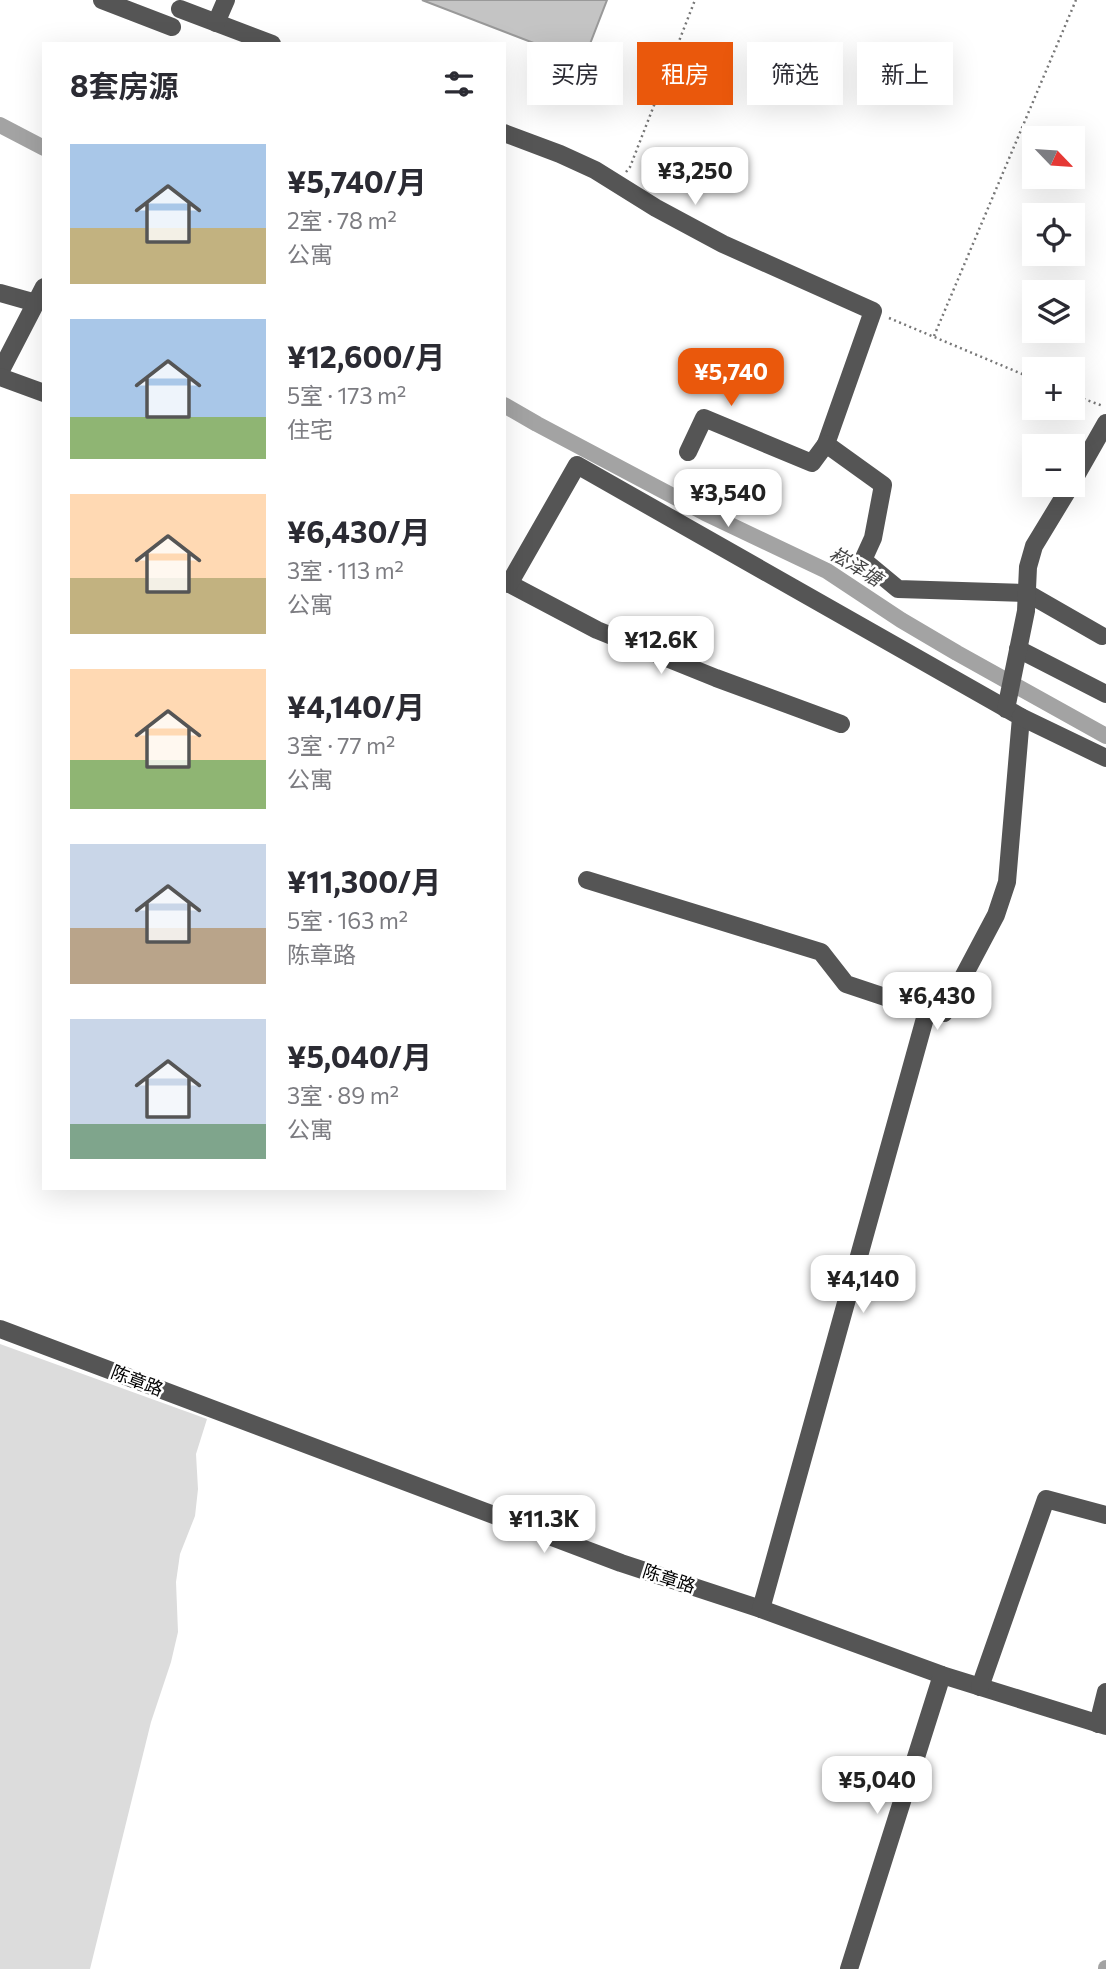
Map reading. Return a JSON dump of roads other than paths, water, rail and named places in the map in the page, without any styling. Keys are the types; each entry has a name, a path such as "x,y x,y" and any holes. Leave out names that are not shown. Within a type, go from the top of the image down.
{"street":[{"path":"102,0 172,27"},
{"path":"216,23 226,0"},
{"path":"165,42 182,5 216,23 267,42"},
{"path":"506,134 560,154 618,183 656,208 723,244 873,311 826,443 812,464 704,418 688,452"},
{"path":"0,293 40,295 0,374 42,392"},
{"path":"1085,460 1106,423"},
{"path":"826,443 883,485 873,538 863,560 898,589 1027,593 1102,636"},
{"path":"841,724 597,630 507,582 577,465 1014,713 1106,758"},
{"path":"587,880 821,952 846,984 927,1011 944,1013 996,915 1007,882 1018,649 1026,611 1028,567 1034,545 1063,497"},
{"path":"1018,649 1106,694"},
{"path":"761,1609 927,1011"},
{"name":"陈章路","path":"0,1329 621,1563 761,1609 942,1675 1102,1725"},
{"path":"980,1687 1046,1499 1106,1515"},
{"path":"849,1969 942,1675"},
{"path":"1102,1725 1106,1692"}],"waterway":[{"name":"崧泽塘","path":"0,125 42,147"},
{"name":"崧泽塘","path":"506,406 705,513 827,571 901,620 1106,736"}]}
